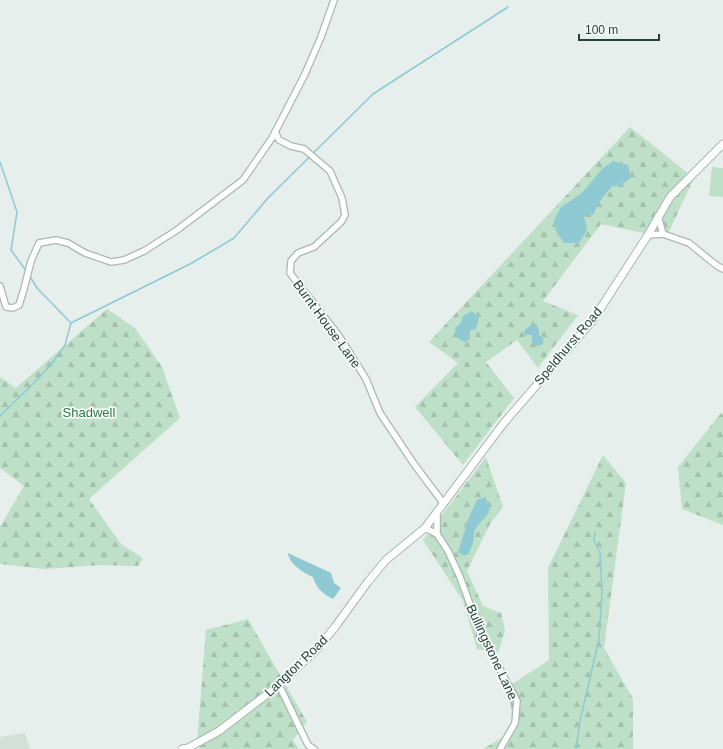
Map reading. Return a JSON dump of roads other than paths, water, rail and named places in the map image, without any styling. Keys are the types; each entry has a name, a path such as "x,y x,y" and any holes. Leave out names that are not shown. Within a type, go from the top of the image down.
{"street":[{"path":"0,286 6,307 13,308 19,305 31,261 38,243 56,240 68,243 85,253 111,262 124,260 144,251 177,230 243,180 275,132 305,74 334,0"},
{"name":"Burnt House Lane","path":"275,132 279,140 291,146 304,149 330,172 342,198 345,215 341,222 314,247 298,253 291,261 290,273 339,336 366,379 380,413 414,464 444,504"},
{"name":"Speldhurst Road","path":"425,528 437,514 503,424 593,320 648,235 670,197 723,144"},
{"path":"658,216 663,234"},
{"path":"648,235 663,234 689,243 723,269"},
{"path":"425,528 437,534 437,514"},
{"name":"Langton Road","path":"182,749 219,731 279,686 317,649 386,560 425,528"},
{"name":"Bullingstone Lane","path":"437,534 448,551 460,577 480,632 517,701 515,723 500,749"},
{"path":"279,686 308,745 314,749"}],"water":[{"path":"613,161 628,165 631,178 621,185 611,187 597,205 594,214 584,216 587,230 579,243 564,243 556,231 554,220 561,207 582,193 602,169"},
{"path":"472,311 479,318 476,329 470,330 470,339 465,342 457,338 455,328 460,324 463,316"},
{"path":"536,324 539,330 539,335 544,339 542,345 537,346 532,342 532,335 525,335 524,331 528,327"},
{"path":"485,497 488,503 489,512 475,530 473,543 468,555 463,555 458,552 469,517 477,500"},
{"path":"288,553 331,573 334,583 341,588 333,599 320,590 313,577 301,571 291,561"}],"waterway":[{"path":"29,275 37,288 71,323 192,263 234,238 268,198 373,94 508,7"},
{"path":"0,162 17,212 11,250 27,272"},
{"path":"0,416 50,366 65,345 71,323"},
{"path":"576,749 580,721 599,639 602,592 600,553 594,540 595,532"}],"park label":[{"name":"Shadwell","path":"89,412"}]}
